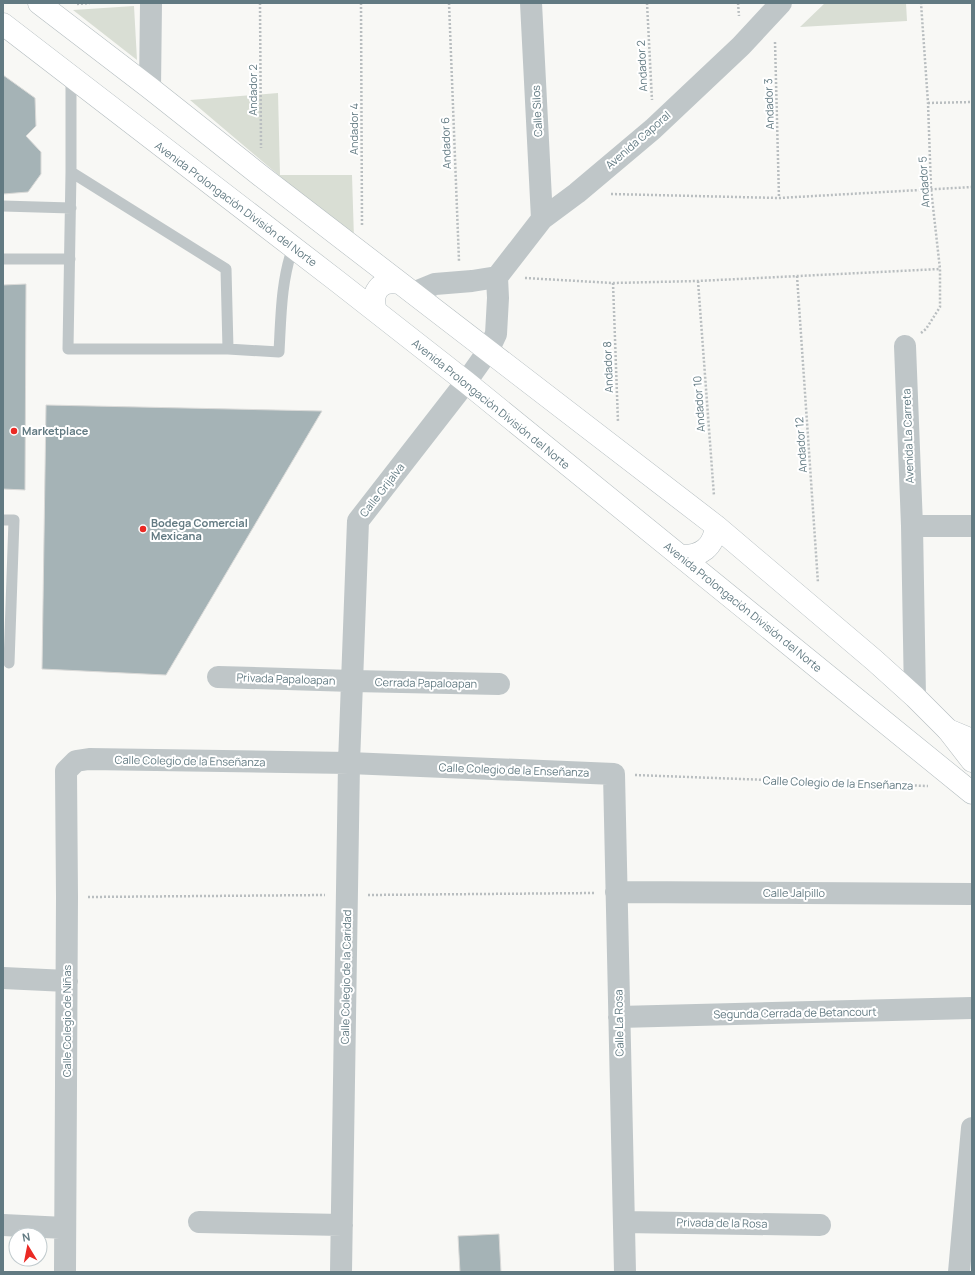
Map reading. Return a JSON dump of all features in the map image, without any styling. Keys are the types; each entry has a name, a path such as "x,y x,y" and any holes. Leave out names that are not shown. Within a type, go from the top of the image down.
{"main road":[{"path":"39,3 735,541 820,613 915,697 948,730 972,762"},
{"name":"Avenida Prolongación División del Norte","path":"3,24 466,382 969,790"},
{"path":"337,281 350,282 360,275 364,268 362,254"},
{"path":"376,311 374,300 378,289 388,283 394,282 406,288"},
{"path":"680,556 695,555 708,547 715,534 716,526"},
{"path":"702,574 704,561 711,549 718,544 735,541"},
{"path":"948,730 972,740"}],"street":[{"path":"150,88 151,3"},
{"name":"Calle Silos","path":"531,3 542,219"},
{"name":"Avenida Caporal","path":"497,277 542,219 577,193 653,129 741,46 778,6"},
{"path":"406,288 497,277 498,298 496,334 488,351"},
{"name":"Avenida La Carreta","path":"905,346 912,526 915,697"},
{"name":"Calle Grijalva","path":"352,681 358,521 466,382 488,351"},
{"path":"912,526 972,526"},
{"name":"Privada Papaloapan","path":"218,677 352,681"},
{"name":"Cerrada Papaloapan","path":"352,681 499,684"},
{"name":"Calle Colegio de la Caridad","path":"341,1272 349,763 352,681"},
{"name":"Calle Colegio de la Enseñanza","path":"66,771 76,761 89,759 349,763 614,774"},
{"name":"Calle Colegio de Niñas","path":"65,1272 67,981 66,771"},
{"name":"Calle La Rosa","path":"614,774 625,1272"},
{"name":"Calle Jalpillo","path":"616,892 972,894"},
{"path":"3,978 67,981"},
{"name":"Segunda Cerrada de Betancourt","path":"619,1017 972,1008"},
{"path":"960,1272 970,1177 972,1128"},
{"path":"199,1222 342,1225"},
{"name":"Privada de la Rosa","path":"624,1222 820,1225"},
{"path":"3,1225 65,1228"}],"lane":[{"path":"71,77 71,208 68,349 228,349 279,352 282,295 287,263 293,247"},
{"path":"71,172 226,269 228,349"},
{"path":"3,206 71,208"},
{"path":"3,259 70,259"},
{"path":"3,520 14,520 9,663 3,659"}],"path":[{"name":"Andador 2","path":"260,3 261,176"},
{"name":"Andador 4","path":"361,3 362,254"},
{"name":"Andador 6","path":"449,3 459,282"},
{"name":"Andador 2","path":"647,3 653,129"},
{"name":"Andador 5","path":"905,346 926,329 940,307 940,269 931,189 928,103 921,3"},
{"name":"Andador 3","path":"778,6 779,198"},
{"path":"928,103 972,102"},
{"path":"577,193 779,198 972,187"},
{"path":"497,277 613,283 698,281 940,269"},
{"name":"Andador 12","path":"798,276 820,613"},
{"name":"Andador 10","path":"698,281 716,526"},
{"name":"Andador 8","path":"613,283 619,452"},
{"name":"Calle Colegio de la Enseñanza","path":"614,774 969,790"}],"shaded area":[{"path":"825,3 906,3 907,21 800,27"},
{"path":"134,6 137,60 73,10"},
{"path":"278,93 280,175 352,175 354,239 190,100"}],"building":[{"path":"3,75 35,98 36,126 26,136 41,152 41,174 28,192 3,194"},
{"name":"Marketplace","path":"26,284 25,490 3,489 3,285"},
{"path":"46,405 322,411 166,675 42,669"},
{"path":"499,1234 501,1272 460,1272 458,1236"}],"place":[{"name":"Marketplace","path":"14,431"},
{"name":"Bodega Comercial Mexicana","path":"143,529"}]}
